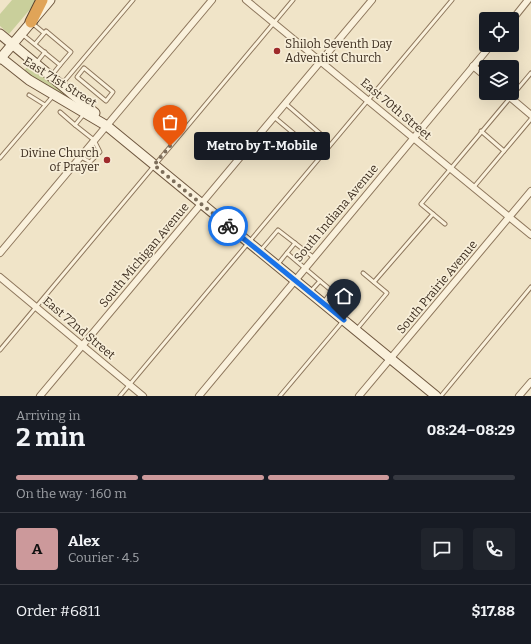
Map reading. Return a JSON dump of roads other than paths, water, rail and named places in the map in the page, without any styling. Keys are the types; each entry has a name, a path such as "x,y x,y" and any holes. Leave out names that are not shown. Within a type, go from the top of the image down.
{"highway":[{"path":"31,22 42,0"}],"main road":[{"path":"0,58 50,0"},
{"name":"East 71st Street","path":"0,34 61,85 87,110"},
{"name":"East 71st Street","path":"0,58 29,80 100,116 106,126 436,396"}],"street":[{"path":"0,253 212,0"},
{"name":"East 70th Street","path":"246,0 531,235"},
{"name":"South Michigan Avenue","path":"40,396 372,0"},
{"path":"518,12 528,0"},
{"name":"South Indiana Avenue","path":"199,396 295,280 304,267 485,52"},
{"path":"473,66 479,71"},
{"path":"513,100 531,115"},
{"name":"South Prairie Avenue","path":"359,396 531,191"},
{"name":"East 72nd Street","path":"0,277 143,396"},
{"path":"519,396 531,382"}],"lane":[{"path":"61,85 133,0"},
{"path":"0,350 293,0"},
{"path":"120,396 452,0"},
{"path":"31,22 44,33 46,31 71,52 51,77"},
{"path":"35,44 44,33"},
{"path":"22,34 60,65"},
{"path":"36,64 44,52"},
{"path":"76,68 81,72"},
{"path":"84,68 113,92 106,101 77,77 81,72 84,68"},
{"path":"519,84 531,73"},
{"path":"0,158 54,94"},
{"path":"29,95 45,105"},
{"path":"445,224 421,204 481,131 503,100"},
{"path":"286,104 324,137"},
{"path":"75,125 87,110"},
{"path":"60,112 94,140 100,149 97,156 90,162 81,157"},
{"path":"274,118 316,152"},
{"path":"473,188 531,119"},
{"path":"481,131 504,151"},
{"path":"374,282 433,214"},
{"path":"260,251 278,230 313,257"},
{"path":"277,265 295,243"},
{"path":"287,252 332,291 323,303"},
{"path":"356,330 387,293 363,273"},
{"path":"310,292 320,281"},
{"path":"441,396 531,287"},
{"path":"280,396 344,320"}],"place":[{"name":"Shiloh Seventh Day Adventist Church","path":"277,51"},
{"name":"Metro by T-Mobile","path":"170,146"},
{"name":"Divine Church of Prayer","path":"107,160"}]}
